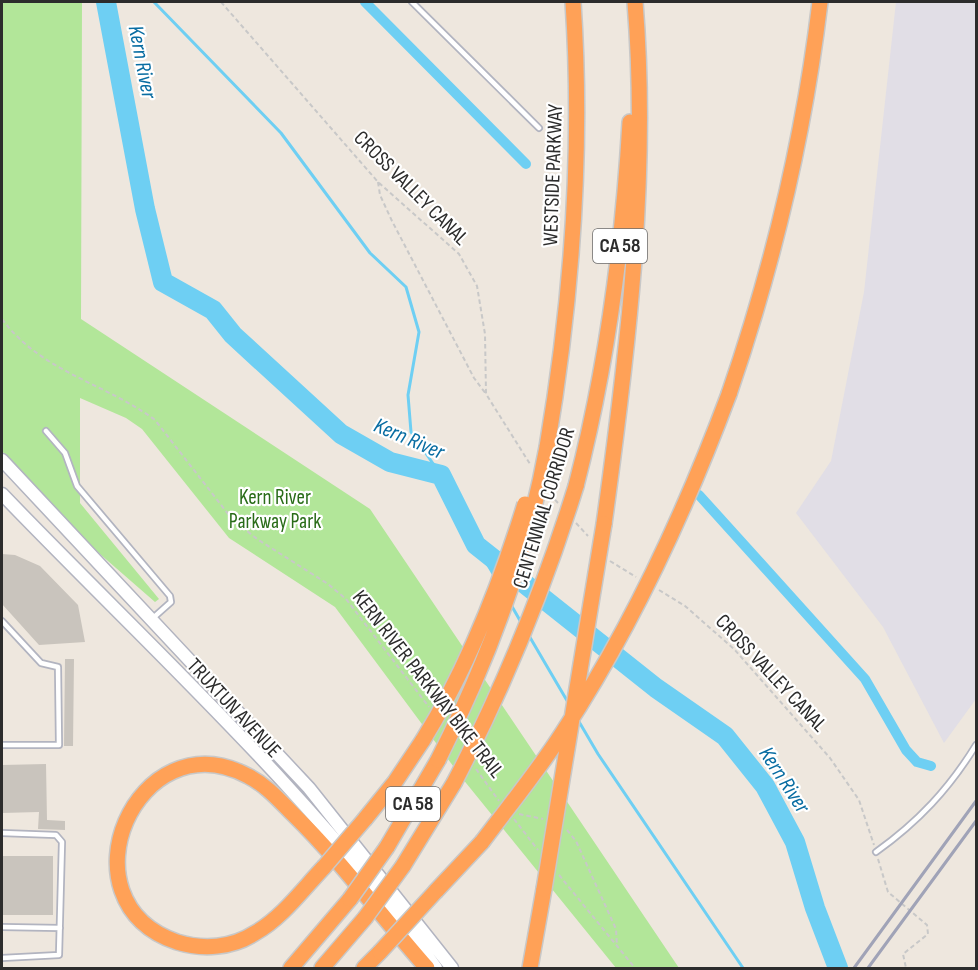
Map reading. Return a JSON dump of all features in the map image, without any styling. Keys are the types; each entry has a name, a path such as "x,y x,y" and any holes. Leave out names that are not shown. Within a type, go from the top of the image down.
{"highway":[{"name":"WESTSIDE PARKWAY","path":"545,444 561,349 570,274 576,158 573,2"},
{"name":"CENTENNIAL CORRIDOR","path":"322,969 365,918 403,866 454,783 518,650 552,561 576,486 603,371 616,282 629,153 634,2"},
{"path":"530,969 604,524 627,352 635,258 640,114 634,2"},
{"path":"364,969 482,842 564,730 630,617 680,516 729,394 761,297 783,215 801,130 820,2"},
{"name":"CENTENNIAL CORRIDOR","path":"291,969 350,899 387,847 438,760 482,664 511,588 534,509 545,444"},
{"path":"427,969 320,841 271,792 244,773 221,767 197,766 163,777 144,792 129,810 118,843 119,876 133,908 162,935 196,946 229,945 256,933 272,921 324,867 365,819 395,782 423,740 453,683 498,582 545,444"}],"main road":[{"name":"TRUXTUN AVENUE","path":"2,460 29,492 309,788 452,969"},
{"path":"2,469 29,492"},
{"name":"TRUXTUN AVENUE","path":"2,494 71,566 220,713 307,806 436,969"},
{"path":"71,566 97,574 140,617 151,620"}],"lane":[{"path":"412,2 539,128"},
{"path":"46,431 64,453 77,486 170,596 171,602 151,620"},
{"path":"2,621 41,663 58,667 59,745 2,745"},
{"path":"876,852 906,831 939,798 976,745"},
{"path":"2,833 60,837 58,957 2,958"},
{"path":"2,927 60,928"}],"path":[{"name":"CROSS VALLEY CANAL","path":"221,2 378,182 459,254 477,286 485,334 486,394"},
{"path":"378,182 380,195 392,221 474,378 532,468"},
{"name":"KERN RIVER PARKWAY BIKE TRAIL","path":"2,319 37,355 69,375 140,409 155,420 232,519 257,539 328,584 346,599 432,712"},
{"path":"544,487 559,504"},
{"path":"574,521 589,538"},
{"path":"604,554 612,563 639,579"},
{"name":"CROSS VALLEY CANAL","path":"658,590 685,606 734,649 830,758 859,800 888,892 927,925 928,934 903,954 906,969"},
{"name":"KERN RIVER PARKWAY BIKE TRAIL","path":"474,767 502,805"},
{"path":"545,858 509,814 550,821"},
{"path":"559,826 568,831 576,841 616,929 617,947"},
{"path":"552,867 635,969"}],"shaded area":[{"path":"896,2 976,2 976,699 944,743 883,627 796,513 831,461 864,292"}],"green space":[{"name":"Kern River Parkway Park","path":"2,2 82,2 81,319 370,509 679,968 616,968 462,778 335,607 229,538 142,429 126,418 80,398 80,503 159,599 155,602 77,534 2,451"}],"building":[{"path":"2,554 15,555 40,566 78,605 85,642 39,645 2,604"},
{"path":"65,659 74,659 73,746 64,746"},
{"path":"46,764 47,820 65,821 65,830 38,829 39,812 2,813 2,765"},
{"path":"2,856 53,856 53,915 2,915"}],"waterway":[{"name":"Kern River","path":"106,2 145,209 163,282 213,310 233,335 341,434 390,462 441,475 476,545 656,688 725,736 765,786 795,842 815,908 838,968"},
{"path":"154,2 281,133 370,253 406,287 419,332 408,395 411,432 441,475"},
{"path":"365,2 526,164"},
{"path":"699,495 865,679 906,750 917,762 931,766"},
{"path":"476,545 495,577"},
{"path":"510,603 522,624"},
{"path":"528,634 569,704"},
{"path":"578,720 598,754 743,968"}],"railway":[{"path":"854,968 976,801"},
{"path":"868,968 976,821"}]}
